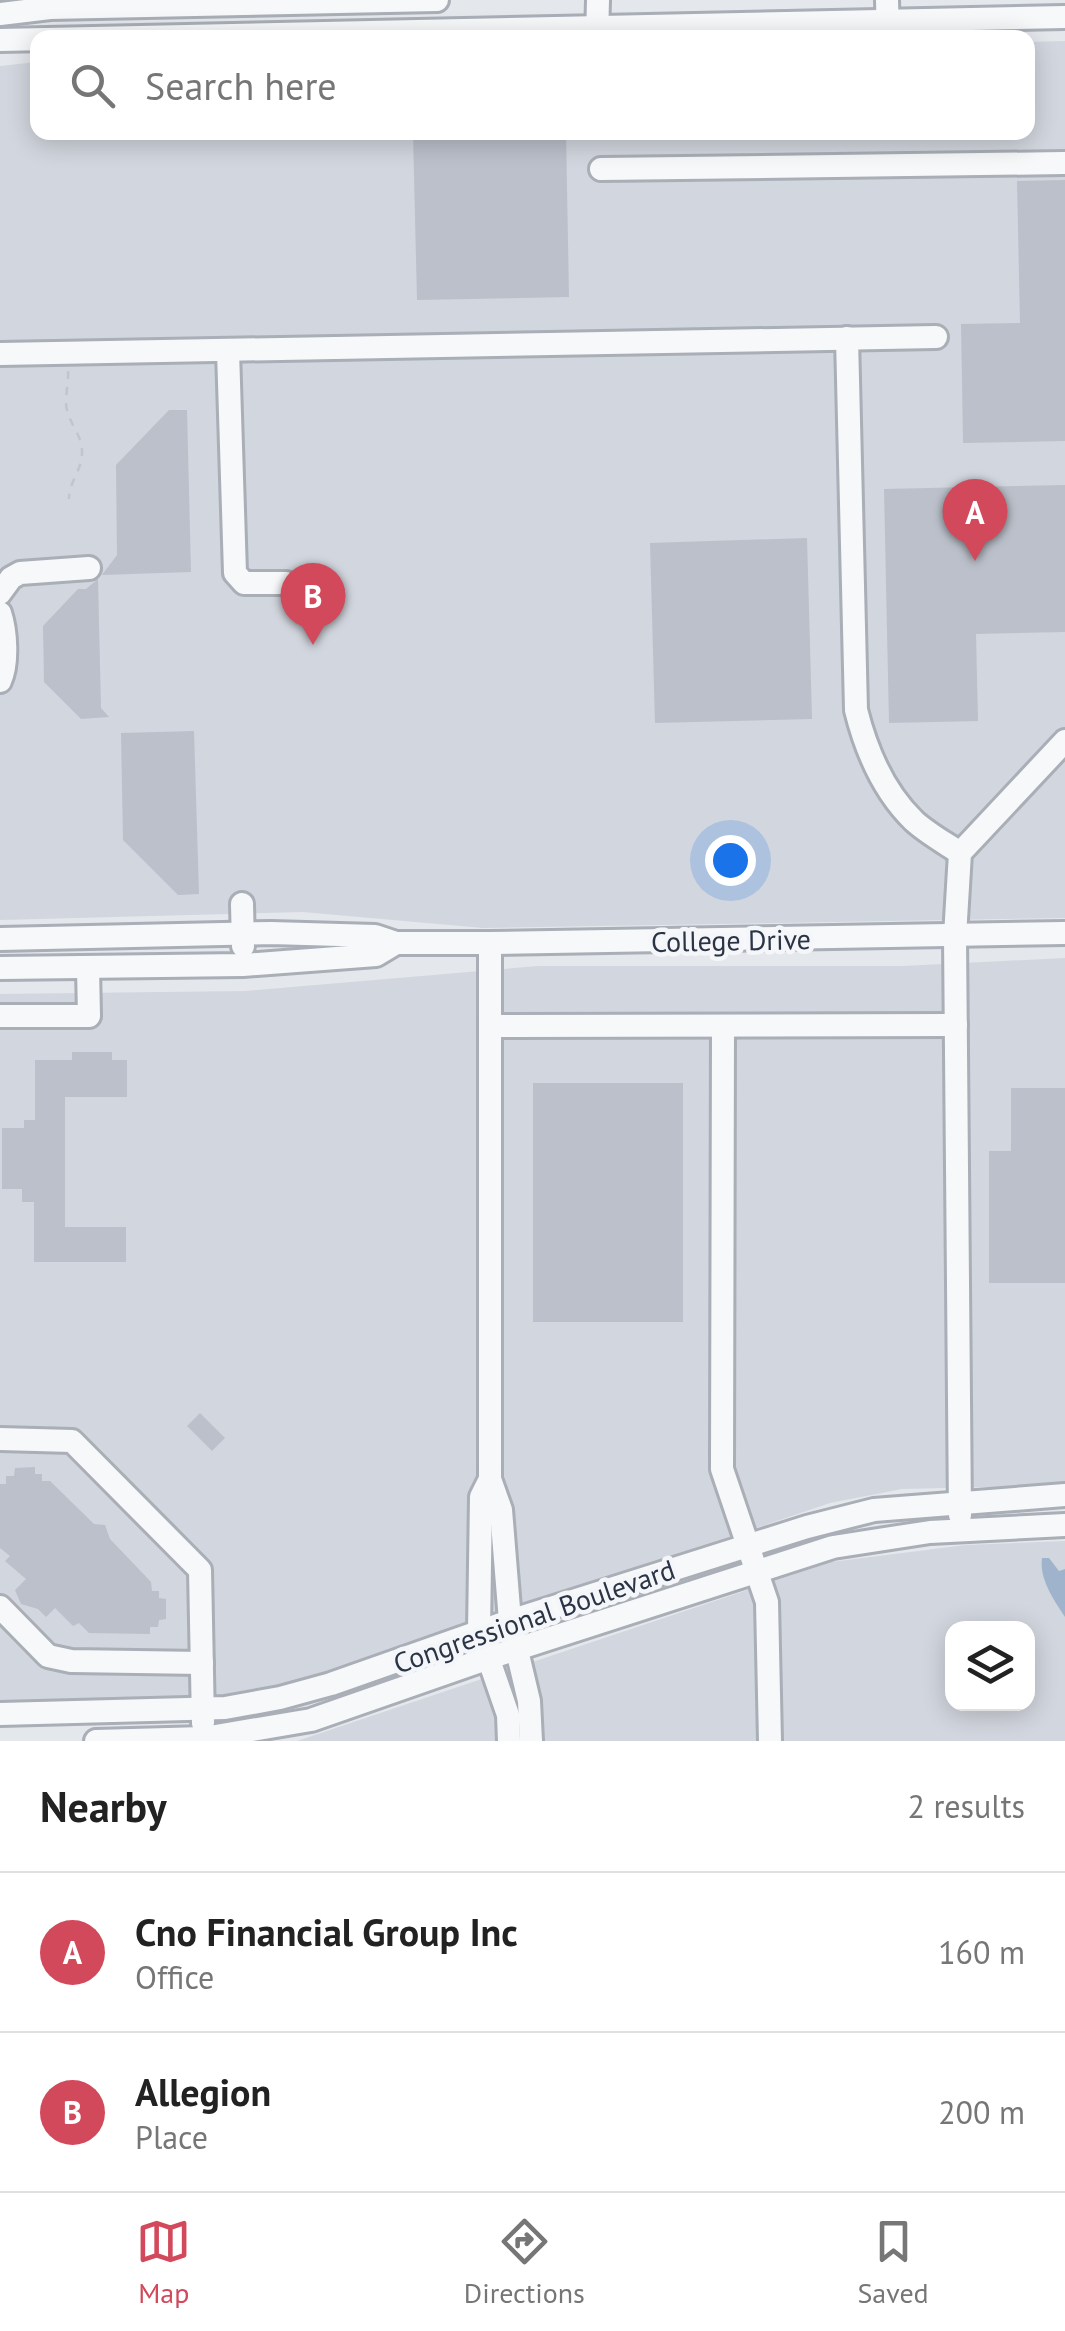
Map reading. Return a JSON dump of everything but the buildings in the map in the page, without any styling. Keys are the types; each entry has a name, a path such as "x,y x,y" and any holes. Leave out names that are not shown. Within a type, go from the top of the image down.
{"street":[{"path":"0,14 50,8 437,0"},
{"path":"597,30 598,0"},
{"path":"642,30 888,19 1065,17"},
{"path":"0,40 30,40"},
{"path":"602,170 1065,163"},
{"path":"0,354 936,337"},
{"path":"847,338 856,710 864,740 886,786 914,821 960,853"},
{"path":"228,350 235,573 244,584 286,583"},
{"path":"0,593 10,578 20,573 89,568"},
{"path":"0,613 4,674 0,682"},
{"path":"961,1531 955,936 960,853 1065,741"},
{"path":"242,904 243,964"},
{"name":"College Drive","path":"0,939 243,934 375,936 396,944 490,944 1065,933"},
{"name":"College Drive","path":"0,968 243,964 376,955 396,944"},
{"path":"490,944 490,1479 501,1510 510,1621 529,1702 530,1741"},
{"path":"0,1016 90,1016 88,968"},
{"path":"490,1026 956,1025"},
{"path":"723,1026 722,1469 766,1602 770,1741"},
{"path":"0,1439 72,1442 200,1570 204,1739"},
{"path":"490,1479 481,1497 480,1632 508,1715 508,1741"},
{"name":"Congressional Boulevard","path":"0,1714 252,1704 305,1692 447,1646 510,1621 874,1510 1065,1495"},
{"name":"Congressional Boulevard","path":"96,1741 204,1739 312,1720 516,1649 833,1547 961,1531 1065,1525"},
{"path":"0,1607 48,1656 71,1661 202,1663"}],"path":[{"path":"68,364 66,411 79,432 83,449 79,471 68,488 68,499"}],"shaded area":[{"path":"1065,41 1065,918 483,928 303,912 0,920 0,66 30,63 30,140 1035,140 1035,42"},
{"path":"1065,958 1065,1485 902,1489 830,1503 305,1681 242,1694 0,1703 0,994 245,991 538,966 903,966"},
{"path":"1065,1541 1065,1741 297,1741 831,1562 966,1545"}],"water":[{"path":"1042,1558 1049,1558 1059,1571 1065,1569 1065,1617 1045,1581"}],"place":[{"name":"Cno Financial Group Inc","path":"975,561"},
{"name":"Allegion","path":"313,645"}]}
